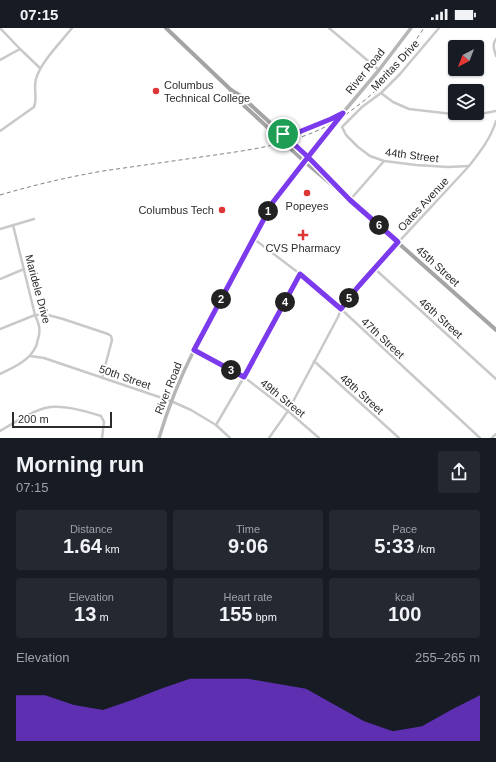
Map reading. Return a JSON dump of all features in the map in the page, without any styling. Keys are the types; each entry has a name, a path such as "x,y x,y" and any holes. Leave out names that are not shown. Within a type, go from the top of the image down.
{"main road":[{"name":"45th Street","path":"166,28 231,90 238,100 304,161 398,242 496,330"},
{"name":"River Road","path":"159,438 171,401 184,370 273,202 411,28"},
{"name":"45th Street","path":"231,90 241,96 308,157 350,200"}],"street":[{"path":"0,131 34,107 36,102 35,82 40,68 72,28"},
{"path":"328,28 379,70"},
{"name":"Meritas Drive","path":"342,127 362,107 381,93 400,74 439,28"},
{"path":"2,29 40,68"},
{"path":"496,38 494,42 496,56"},
{"path":"0,60 20,49"},
{"path":"381,93 393,102 409,109 461,115 475,115 496,111"},
{"path":"283,134 294,134 343,113"},
{"name":"Oates Avenue","path":"269,438 288,411 341,309 357,288 398,242 469,166 490,136 496,120"},
{"name":"44th Street","path":"342,127 346,135 358,147 370,156 384,161 448,167 469,166"},
{"path":"350,200 384,161"},
{"path":"0,229 34,219"},
{"name":"Maridele Drive","path":"13,225 35,315 39,323 40,331 35,348 30,356"},
{"name":"47th Street","path":"253,238 300,274 341,309 480,438"},
{"path":"0,279 24,269"},
{"name":"46th Street","path":"375,269 496,379"},
{"path":"216,425 300,274"},
{"path":"0,329 35,315 48,315 108,334 111,336 112,340 102,378"},
{"name":"49th Street","path":"194,350 244,377 288,411 319,438"},
{"path":"0,374 30,356"},
{"name":"50th Street","path":"30,356 44,358 171,401 191,410 216,425 230,438"},
{"name":"48th Street","path":"314,361 399,438"},
{"path":"0,431 32,413 47,408 68,408 101,416 104,422 102,438"},
{"path":"492,438 496,434"}],"railway":[{"path":"0,195 90,173 263,147 298,138 316,131 348,113 374,92 399,64 424,28"}],"place":[{"name":"Columbus Technical College","path":"156,91"},
{"name":"Popeyes","path":"307,193"},
{"name":"Columbus Tech","path":"222,210"},
{"name":"CVS Pharmacy","path":"303,235"}],"route":[{"path":"283,134 294,134 343,113 308,157 350,200 398,242 357,288 341,309 300,274 244,377 194,350 273,202 308,157 283,134"}]}
